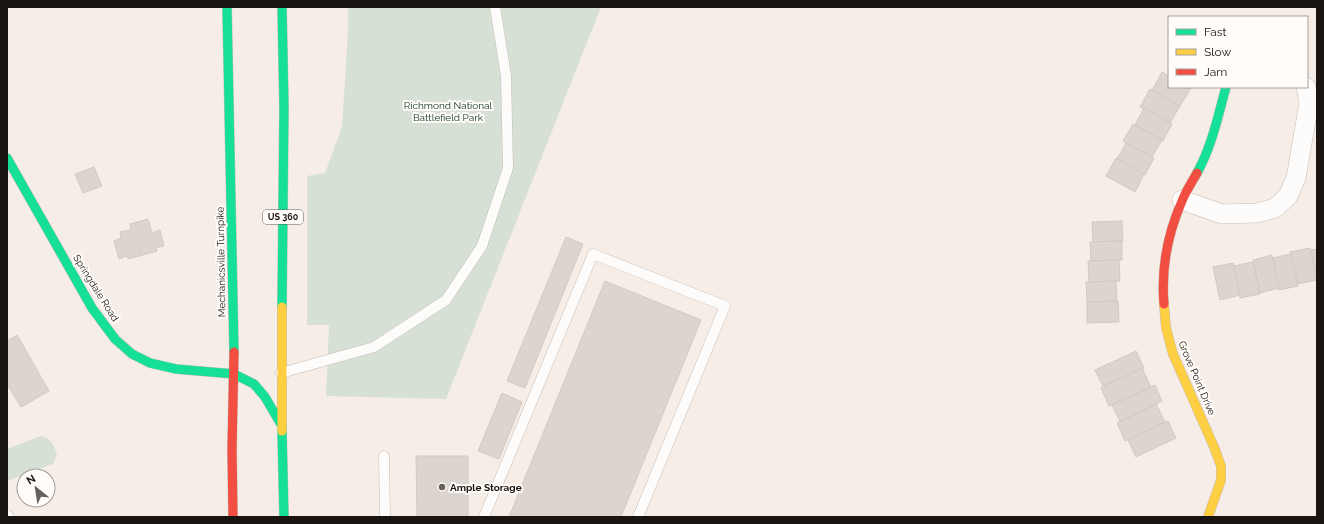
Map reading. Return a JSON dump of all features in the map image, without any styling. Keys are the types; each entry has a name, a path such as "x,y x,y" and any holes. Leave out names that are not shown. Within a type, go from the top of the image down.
{"main road":[{"name":"Mechanicsville Turnpike","path":"227,7 234,337 232,449 233,517"},
{"name":"US 360","path":"282,7 284,107 278,373 283,428 284,517"},
{"name":"Grove Point Drive","path":"1208,517 1221,480 1221,466 1214,446 1173,354 1166,328 1163,292 1167,245 1182,200 1206,155 1211,142 1226,88"},
{"name":"Springdale Road","path":"7,158 92,308 115,339 132,354 150,363 176,369 234,374"},
{"path":"234,337 244,355"},
{"path":"234,374 254,384 265,397 283,428"}],"street":[{"path":"1182,200 1222,214 1257,213 1275,208 1288,196 1296,178 1309,103 1306,88"}],"lane":[{"path":"278,373 374,347 446,300 482,246 508,168 506,76 495,7"},
{"path":"484,517 593,254 725,306 638,517"},
{"path":"384,456 385,517"}],"green space":[{"name":"Richmond National Battlefield Park","path":"348,7 601,7 446,399 326,396 329,325 307,325 307,176 325,173 342,127 348,32"},
{"path":"41,436 48,438 52,442 57,454 53,464 42,468 16,468 16,478 7,481 7,449"}],"building":[{"path":"1162,72 1168,75 1168,88 1191,88 1180,106 1152,91"},
{"path":"1150,89 1180,106 1170,123 1140,107"},
{"path":"1144,108 1172,124 1163,141 1135,125"},
{"path":"1133,124 1162,140 1152,157 1123,141"},
{"path":"1126,143 1154,158 1145,175 1117,159"},
{"path":"1116,158 1144,174 1135,192 1106,176"},
{"path":"94,167 102,186 83,193 75,174"},
{"path":"148,219 152,233 160,230 164,246 156,248 157,251 128,259 127,256 119,259 114,241 121,238 120,232 131,230 130,224"},
{"path":"1122,221 1123,241 1093,242 1092,222"},
{"path":"566,237 583,244 525,388 507,381"},
{"path":"1122,241 1122,260 1091,261 1090,242"},
{"path":"1310,248 1317,280 1297,284 1290,252"},
{"path":"1317,249 1317,280 1311,250"},
{"path":"1291,254 1298,286 1279,290 1272,258"},
{"path":"1272,255 1279,288 1260,293 1253,260"},
{"path":"1119,260 1120,281 1089,282 1088,261"},
{"path":"1253,262 1260,294 1240,298 1233,266"},
{"path":"1233,263 1240,295 1220,300 1213,267"},
{"path":"605,281 701,320 621,517 509,517"},
{"path":"1116,281 1117,301 1087,302 1086,282"},
{"path":"1118,301 1119,322 1087,323 1087,302"},
{"path":"17,335 49,391 21,407 7,384 7,341"},
{"path":"1136,351 1144,368 1103,386 1095,370"},
{"path":"1142,368 1151,387 1109,406 1101,388"},
{"path":"1155,385 1162,401 1120,421 1112,405"},
{"path":"502,393 522,402 499,459 478,451"},
{"path":"1156,404 1165,422 1125,441 1117,423"},
{"path":"1168,421 1176,438 1136,457 1128,440"},
{"name":"Ample Storage","path":"416,456 468,456 468,517 417,517"}],"traffic: fast":[{"path":"227,7 234,352"},
{"path":"282,7 284,107 282,307"},
{"path":"1197,173 1211,142 1226,88"},
{"path":"7,158 92,308 115,339 132,354 150,363 176,369 234,374"},
{"path":"234,374 254,384 265,397 282,426"},
{"path":"282,431 284,517"}],"traffic: slow":[{"path":"1164,304 1166,328 1173,354 1221,466 1221,480 1208,517"},
{"path":"282,307 282,431"}],"traffic: jam":[{"path":"1164,304 1163,291 1165,264 1169,238 1182,201 1197,173"},
{"path":"233,517 232,449 234,352"}],"place":[{"name":"Ample Storage","path":"442,487"}]}
